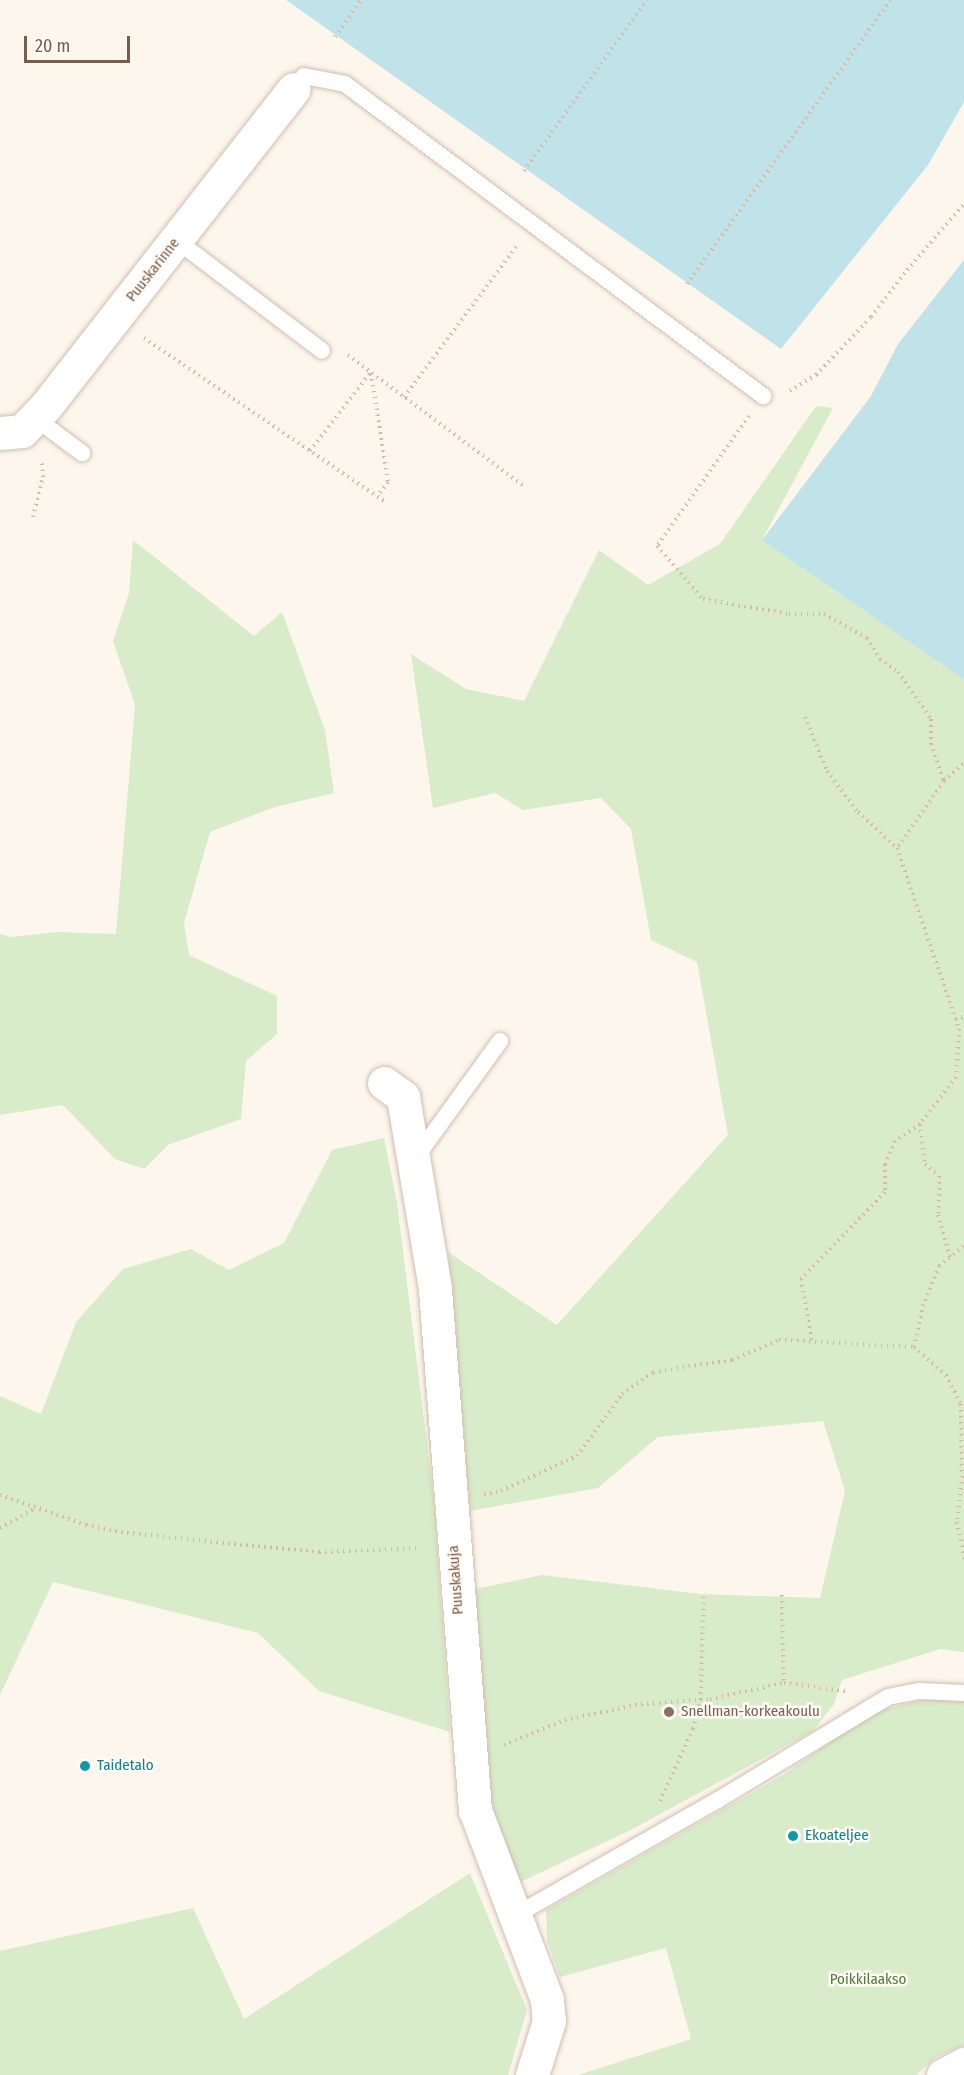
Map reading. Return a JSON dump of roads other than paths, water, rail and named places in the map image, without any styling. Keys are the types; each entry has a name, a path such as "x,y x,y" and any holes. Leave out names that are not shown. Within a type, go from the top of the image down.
{"street":[{"name":"Puuskarinne","path":"21,425 176,240 294,89"},
{"name":"Puuskakuja","path":"384,1083 404,1097 435,1289 475,1810 516,1915 548,2011 547,2030 532,2075"},
{"path":"943,2075 964,2064"}],"lane":[{"path":"294,89 304,76 345,84 763,396"},
{"path":"176,240 322,351"},
{"path":"21,425 82,453"},
{"path":"414,1160 500,1041"},
{"path":"516,1915 647,1841 888,1697 920,1691 964,1693"}],"water":[{"path":"286,0 964,0 964,102 928,165 781,349"},
{"path":"964,260 964,680 762,540 871,396 898,344"}],"place":[{"name":"Snellman-korkeakoulu","path":"669,1712"},
{"name":"Taidetalo","path":"85,1766"},
{"name":"Ekoateljee","path":"793,1836"}],"park label":[{"name":"Poikkilaakso","path":"868,1980"}]}
